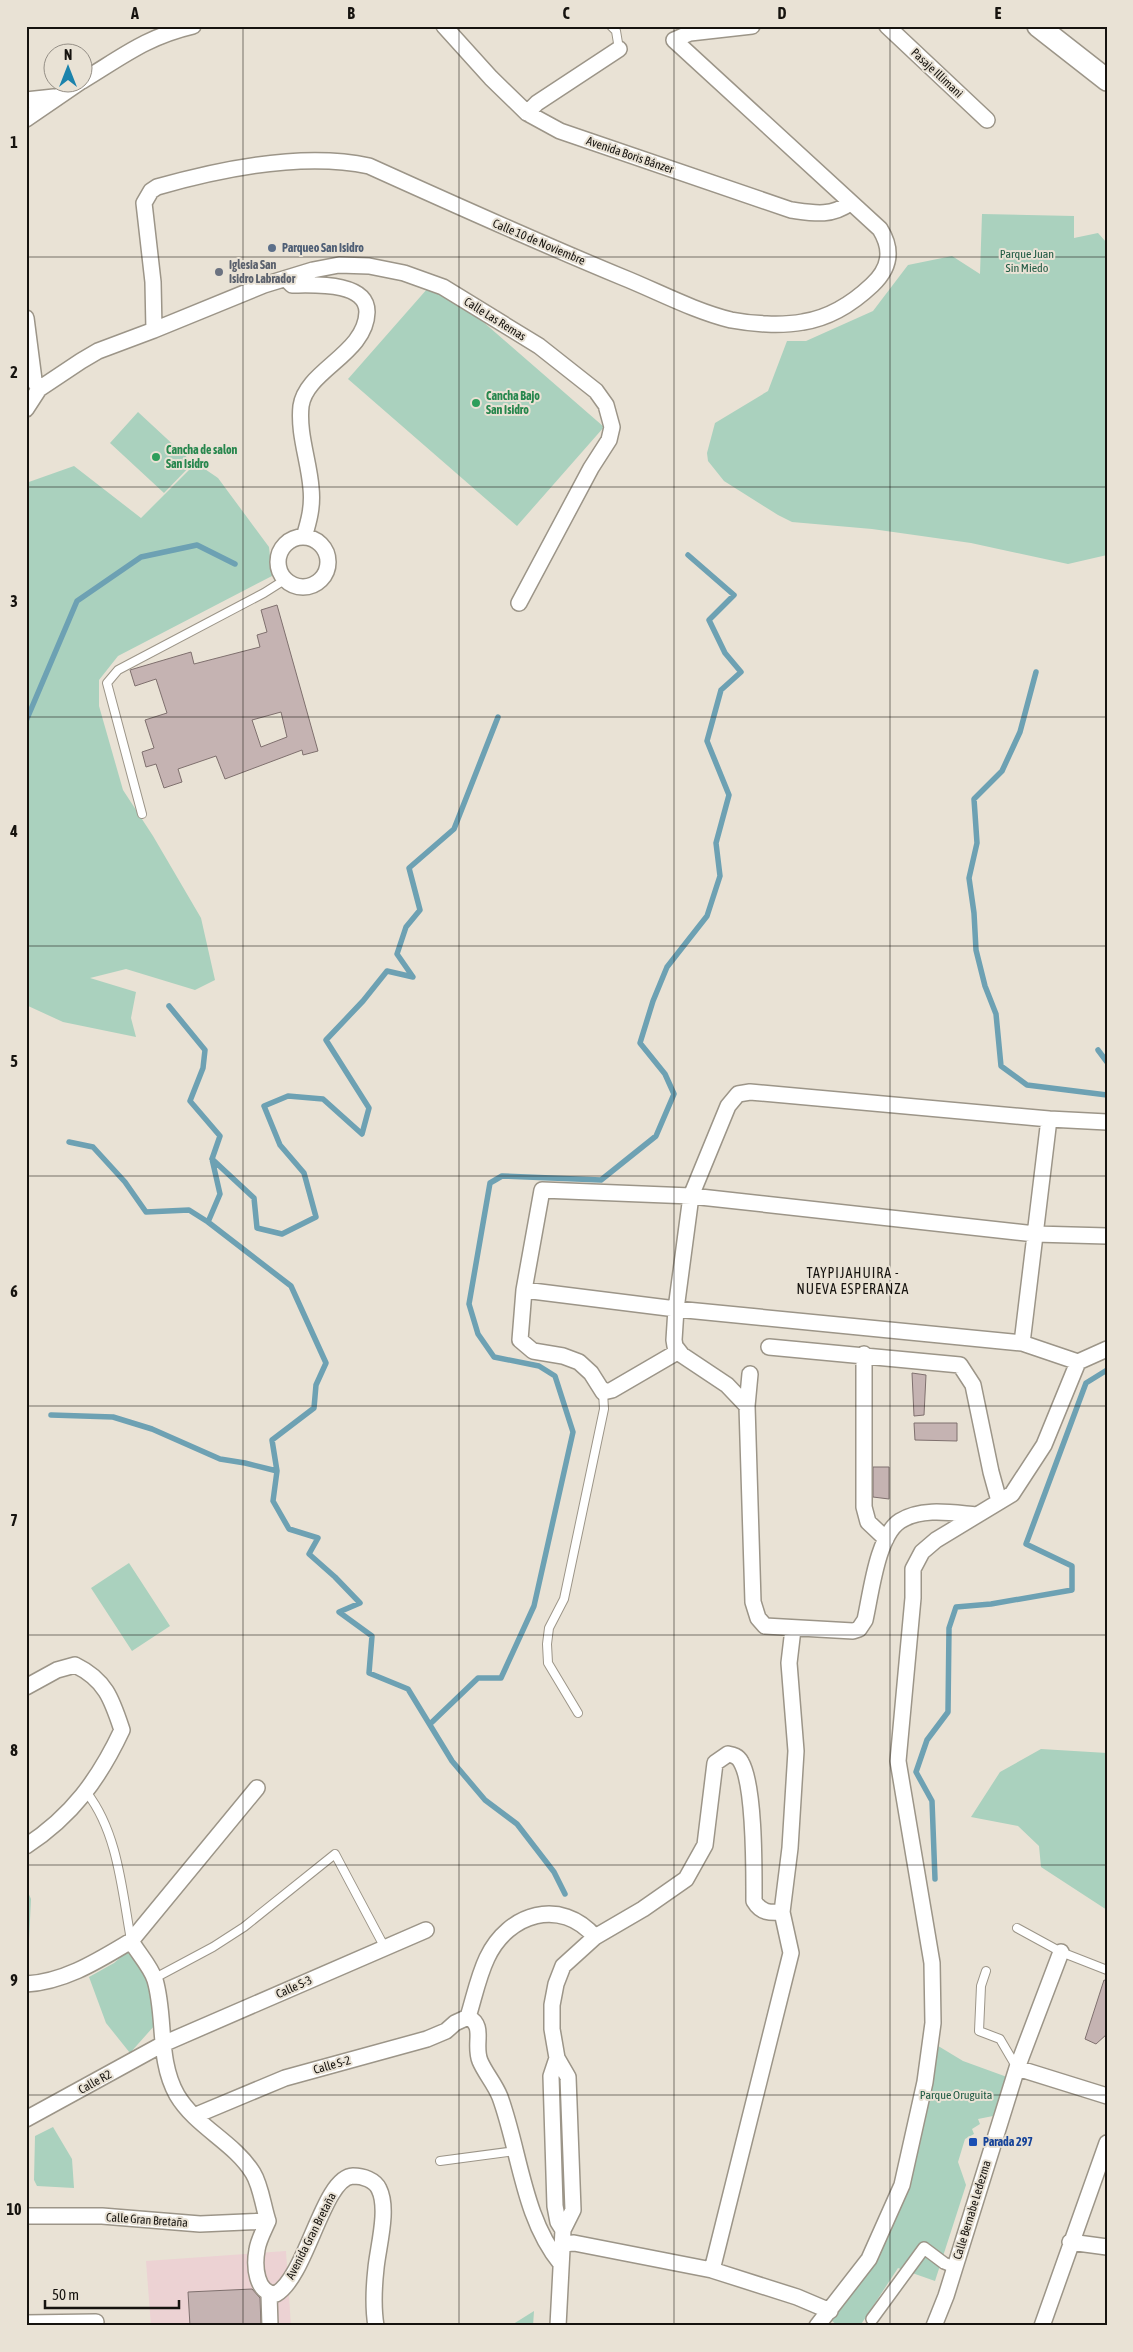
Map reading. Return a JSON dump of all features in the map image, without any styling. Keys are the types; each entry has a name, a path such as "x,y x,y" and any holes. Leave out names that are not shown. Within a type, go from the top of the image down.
{"main road":[{"path":"1038,26 1107,80"}],"street":[{"path":"92,75 140,44 169,32 193,26"},
{"name":"Avenida Boris Bánzer","path":"444,26 491,78 527,113 560,131 791,210 826,214 843,208 850,203"},
{"name":"Calle 10 de Noviembre","path":"154,330 153,282 144,204 147,197 157,187 217,172 287,163 349,162 369,166 528,237 694,307 731,320 774,323 803,322 846,306 876,282 886,268 889,258 886,238 880,229 674,40 690,33 752,26"},
{"name":"Pasaje Illimani","path":"887,26 987,120"},
{"path":"527,113 537,103 619,50"},
{"path":"26,119 64,92"},
{"path":"26,100 55,97"},
{"name":"Calle Las Remas","path":"154,330 313,270 339,265 369,266 404,273 443,286 539,346 596,391 606,405 612,427 609,440 591,468 519,603"},
{"path":"286,279 292,285 337,286 350,290 366,302 367,310 366,325 357,340 308,388 302,403 301,425 311,489 311,512 304,537"},
{"path":"26,318 34,380 39,389"},
{"path":"26,409 39,389 98,351 154,330"},
{"path":"304,537 312,538 324,548 328,564 322,578 308,586 292,584 286,579 281,572 279,556 288,542 304,537"},
{"path":"747,1406 727,1384 679,1352 674,1340 676,1310 691,1196 728,1106 738,1094 750,1092 1049,1119 1107,1122"},
{"path":"1022,1344 1049,1119"},
{"path":"679,1352 612,1390 603,1392 591,1373 579,1362 562,1356 533,1351 520,1340 524,1290 542,1190 691,1196 1035,1234 1107,1236"},
{"path":"524,1290 676,1310 1022,1344 1078,1362 1107,1349"},
{"path":"769,1347 864,1354 960,1365 973,1385 999,1501"},
{"path":"864,1354 864,1507 868,1522 886,1539"},
{"path":"817,2326 869,2259 902,2185 925,2082 933,2022 932,1963 898,1761 913,1598 913,1569 922,1552 936,1540 1012,1494 1044,1446 1078,1362"},
{"path":"750,1374 747,1406 753,1602 758,1618 765,1626 853,1631 859,1629 864,1620 881,1551 886,1539 899,1521 915,1515 951,1513 976,1515"},
{"path":"712,2270 791,1953 782,1912 790,1848 796,1751 789,1663 793,1629"},
{"path":"26,1687 57,1670 75,1665 88,1671 102,1683 113,1704 122,1730 111,1755 87,1793 43,1835 26,1846"},
{"path":"558,2326 563,2237 554,2206 551,2076 557,2058 552,2029 552,2004 556,1984 563,1966 595,1937 643,1909 686,1879 704,1846 715,1763 728,1754 735,1756 741,1761 746,1776 752,1819 754,1901 758,1908 763,1911 782,1912"},
{"path":"26,1984 66,1975 90,1965 131,1941 257,1788"},
{"path":"561,2264 542,2238 500,2096 479,2059 477,2042 479,2028 476,2021 468,2017 487,1958 500,1939 519,1923 538,1914 556,1914 575,1919 595,1937"},
{"name":"Calle S-3","path":"163,2044 426,1930"},
{"path":"131,1941 155,1978 161,2011 166,2062 177,2094 194,2116 239,2155 254,2175 268,2221 257,2250 260,2287 269,2294 270,2326"},
{"name":"Calle Bernabe Ledezma","path":"934,2326 946,2296 1017,2068 1061,1952"},
{"name":"Calle S-2","path":"194,2116 285,2078 427,2038 446,2031 455,2022 468,2017"},
{"name":"Calle R2","path":"26,2119 163,2044"},
{"path":"1017,2068 1107,2096"},
{"path":"1042,2326 1070,2242 1107,2143"},
{"name":"Avenida Gran Bretaña","path":"269,2294 280,2291 292,2278 336,2188 350,2176 361,2176 371,2180 379,2188 383,2199 383,2220 375,2271 376,2326"},
{"name":"Calle Gran Bretaña","path":"26,2216 102,2216 200,2224 268,2221"},
{"path":"563,2237 574,2243 712,2270 830,2311"},
{"path":"1070,2242 1107,2248"},
{"path":"872,2319 924,2248 944,2263 954,2267"},
{"path":"26,2323 96,2322"}],"lane":[{"path":"611,26 616,31 619,50"},
{"path":"142,814 107,683 118,670 264,593 286,579"},
{"path":"578,1713 548,1663 547,1644 549,1628 564,1599 604,1408 603,1392"},
{"path":"87,1793 103,1816 131,1941"},
{"path":"155,1978 213,1947 244,1927 335,1854 385,1948"},
{"path":"1017,1928 1061,1952 1107,1970"},
{"path":"986,1971 982,1986 980,2031 1000,2039 1017,2068"},
{"path":"440,2161 515,2152"}],"shaded area":[{"path":"286,2251 291,2326 151,2326 146,2261"}],"green space":[{"name":"Parque Juan Sin Miedo","path":"982,214 1074,216 1074,238 1098,233 1107,243 1107,555 1068,564 971,543 872,529 792,522 724,481 708,461 707,453 715,423 768,391 787,341 806,341 873,311 908,265 952,256 980,274"},
{"name":"Cancha Bajo San Isidro","path":"435,280 604,427 517,526 348,379"},
{"name":"Cancha de salon San Isidro","path":"138,412 193,463 164,493 110,443"},
{"path":"196,463 218,478 269,547 272,576 118,656 99,680 99,706 123,790 153,836 201,918 215,980 195,990 126,969 90,978 136,992 131,1018 136,1037 63,1022 26,1005 26,483 74,466 141,518"},
{"path":"129,1563 170,1626 132,1651 91,1588"},
{"path":"1041,1749 1107,1753 1107,1910 1041,1867 1039,1846 1018,1826 971,1817 1000,1772"},
{"path":"26,1888 31,1899 28,1961 26,1961"},
{"path":"129,1950 155,1980 155,2025 130,2053 106,2023 89,1977 114,1963"},
{"name":"Parque Oruguita","path":"925,2038 963,2061 1007,2077 993,2116 978,2119 980,2124 972,2129 974,2134 965,2139 958,2162 966,2185 935,2281 898,2268 860,2326 838,2326 832,2321 877,2255 908,2158"},
{"path":"53,2127 72,2159 74,2188 37,2186 34,2180 35,2136"},
{"path":"534,2311 533,2326 510,2326"}],"building":[{"path":"277,605 318,751 303,755 302,750 225,779 216,756 178,769 182,782 164,788 156,764 146,767 142,752 154,748 145,720 167,713 156,679 135,686 130,670 191,652 194,664 260,647 257,635 267,632 261,610","holes":["281,712 287,737 261,747 252,720"]},
{"path":"912,1373 926,1375 924,1415 914,1416"},
{"path":"914,1423 957,1423 957,1441 915,1440"},
{"path":"873,1467 889,1467 889,1499 873,1497"},
{"path":"1104,1980 1107,1981 1107,2034 1096,2044 1085,2039"},
{"path":"252,2289 260,2298 261,2326 190,2326 188,2292"}],"waterway":[{"path":"26,721 77,601 141,557 197,545 235,564"},
{"path":"430,1724 478,1678 501,1678 534,1606 573,1432 555,1376 539,1366 494,1357 478,1334 469,1304 490,1183 502,1176 601,1180 656,1136 674,1094 665,1074 640,1043 653,1001 667,967 707,916 720,876 716,843 729,795 707,741 721,690 741,672 725,653 709,620 734,595 688,555"},
{"path":"1036,672 1020,732 1002,771 974,799 977,843 969,878 974,913 976,950 985,986 996,1014 1001,1066 1027,1085 1107,1095"},
{"path":"212,1159 254,1198 257,1228 282,1234 316,1217 304,1173 280,1145 264,1106 288,1096 323,1099 362,1134 369,1108 326,1040 363,1001 387,971 413,977 397,954 406,927 420,910 409,868 454,829 498,717"},
{"path":"169,1006 205,1050 203,1068 190,1101 220,1136 212,1159 220,1194 208,1222 291,1286 326,1363 316,1385 314,1408 272,1440 277,1471 273,1501 289,1529 318,1538 309,1554 360,1603 339,1612 372,1636 369,1673 408,1689 452,1761 485,1800 517,1824 554,1872 565,1894"},
{"path":"1098,1050 1107,1062"},
{"path":"69,1142 93,1147 125,1182 146,1212 189,1210 208,1222"},
{"path":"935,1879 932,1801 916,1772 927,1740 948,1712 949,1628 956,1607 991,1604 1072,1590 1072,1566 1026,1544 1086,1383 1107,1370"},
{"path":"51,1415 113,1417 152,1429 220,1459 277,1471"}],"place":[{"name":"Parqueo San Isidro","path":"272,248"},
{"name":"Iglesia San Isidro Labrador","path":"219,272"},
{"name":"Cancha Bajo San Isidro","path":"476,403"},
{"name":"Cancha de salon San Isidro","path":"156,457"},
{"name":"Parada 297","path":"973,2142"}],"district":[{"name":"TAYPIJAHUIRA - NUEVA ESPERANZA","path":"853,1282"}]}
